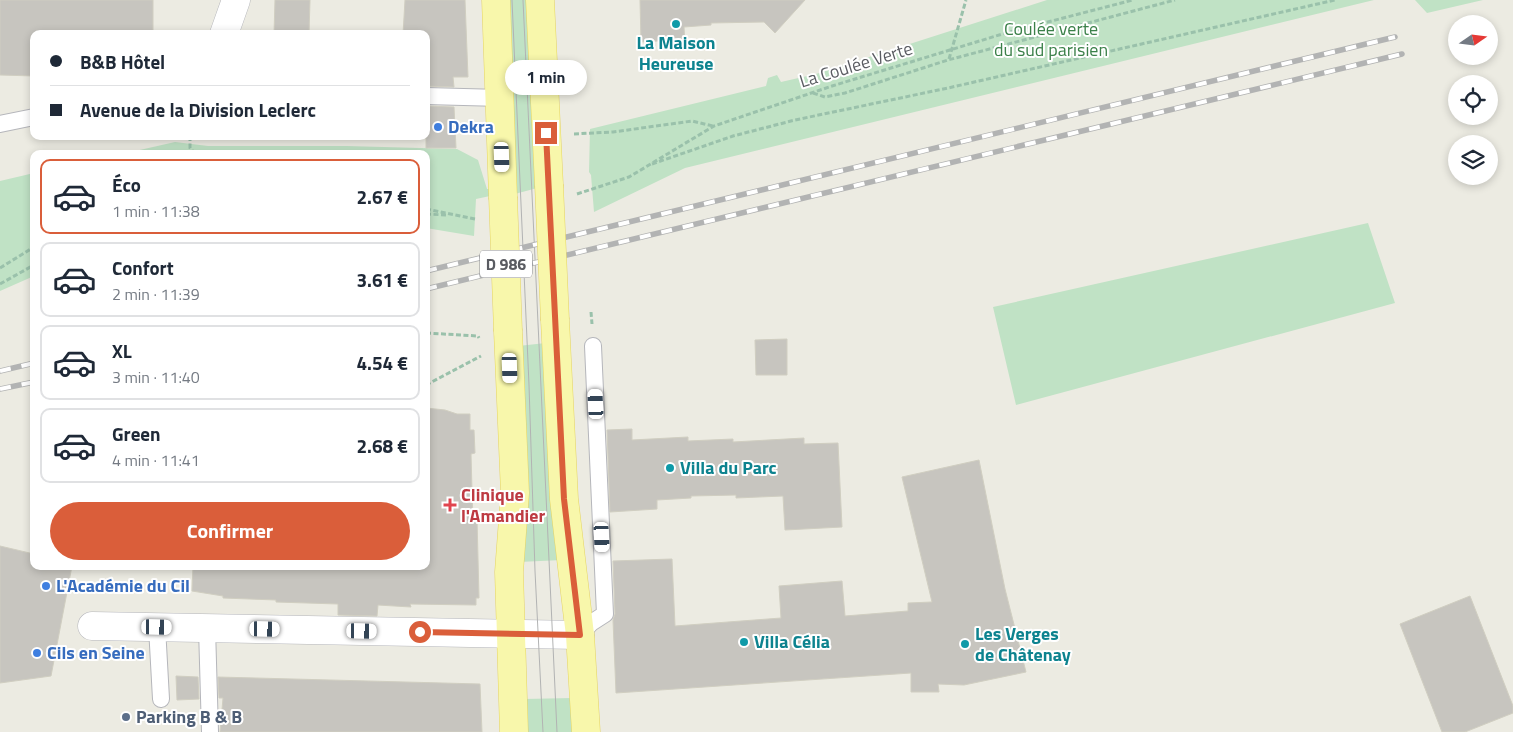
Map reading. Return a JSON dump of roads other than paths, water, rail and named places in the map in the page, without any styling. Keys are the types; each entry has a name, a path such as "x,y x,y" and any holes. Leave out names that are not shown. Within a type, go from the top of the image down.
{"main road":[{"name":"D 986","path":"496,0 516,492 509,572 514,732"},
{"path":"540,0 564,499 580,635 586,732"}],"street":[{"path":"225,30 236,0"},
{"path":"92,626 580,635"}],"lane":[{"path":"430,96 501,98"},
{"path":"0,124 30,118"},
{"path":"580,635 591,622 605,614 593,346"},
{"path":"157,627 161,699"},
{"path":"208,628 210,732"}],"tram line":[{"path":"512,0 543,732"},
{"path":"523,0 557,732"}],"railway":[{"path":"430,270 1395,37"},
{"path":"430,288 1402,54"},
{"path":"0,371 30,364"},
{"path":"0,389 30,383"}],"place":[{"name":"La Maison Heureuse","path":"676,24"},
{"name":"Dekra","path":"438,127"},
{"name":"Villa du Parc","path":"670,468"},
{"name":"Clinique l'Amandier","path":"450,505"},
{"name":"L'Académie du Cil","path":"46,586"},
{"name":"Villa Célia","path":"744,642"},
{"name":"Les Verges de Châtenay","path":"965,644"},
{"name":"Cils en Seine","path":"37,653"},
{"name":"Parking B & B","path":"126,717"}],"park label":[{"name":"Coulée verte du sud parisien","path":"1051,39"}]}
